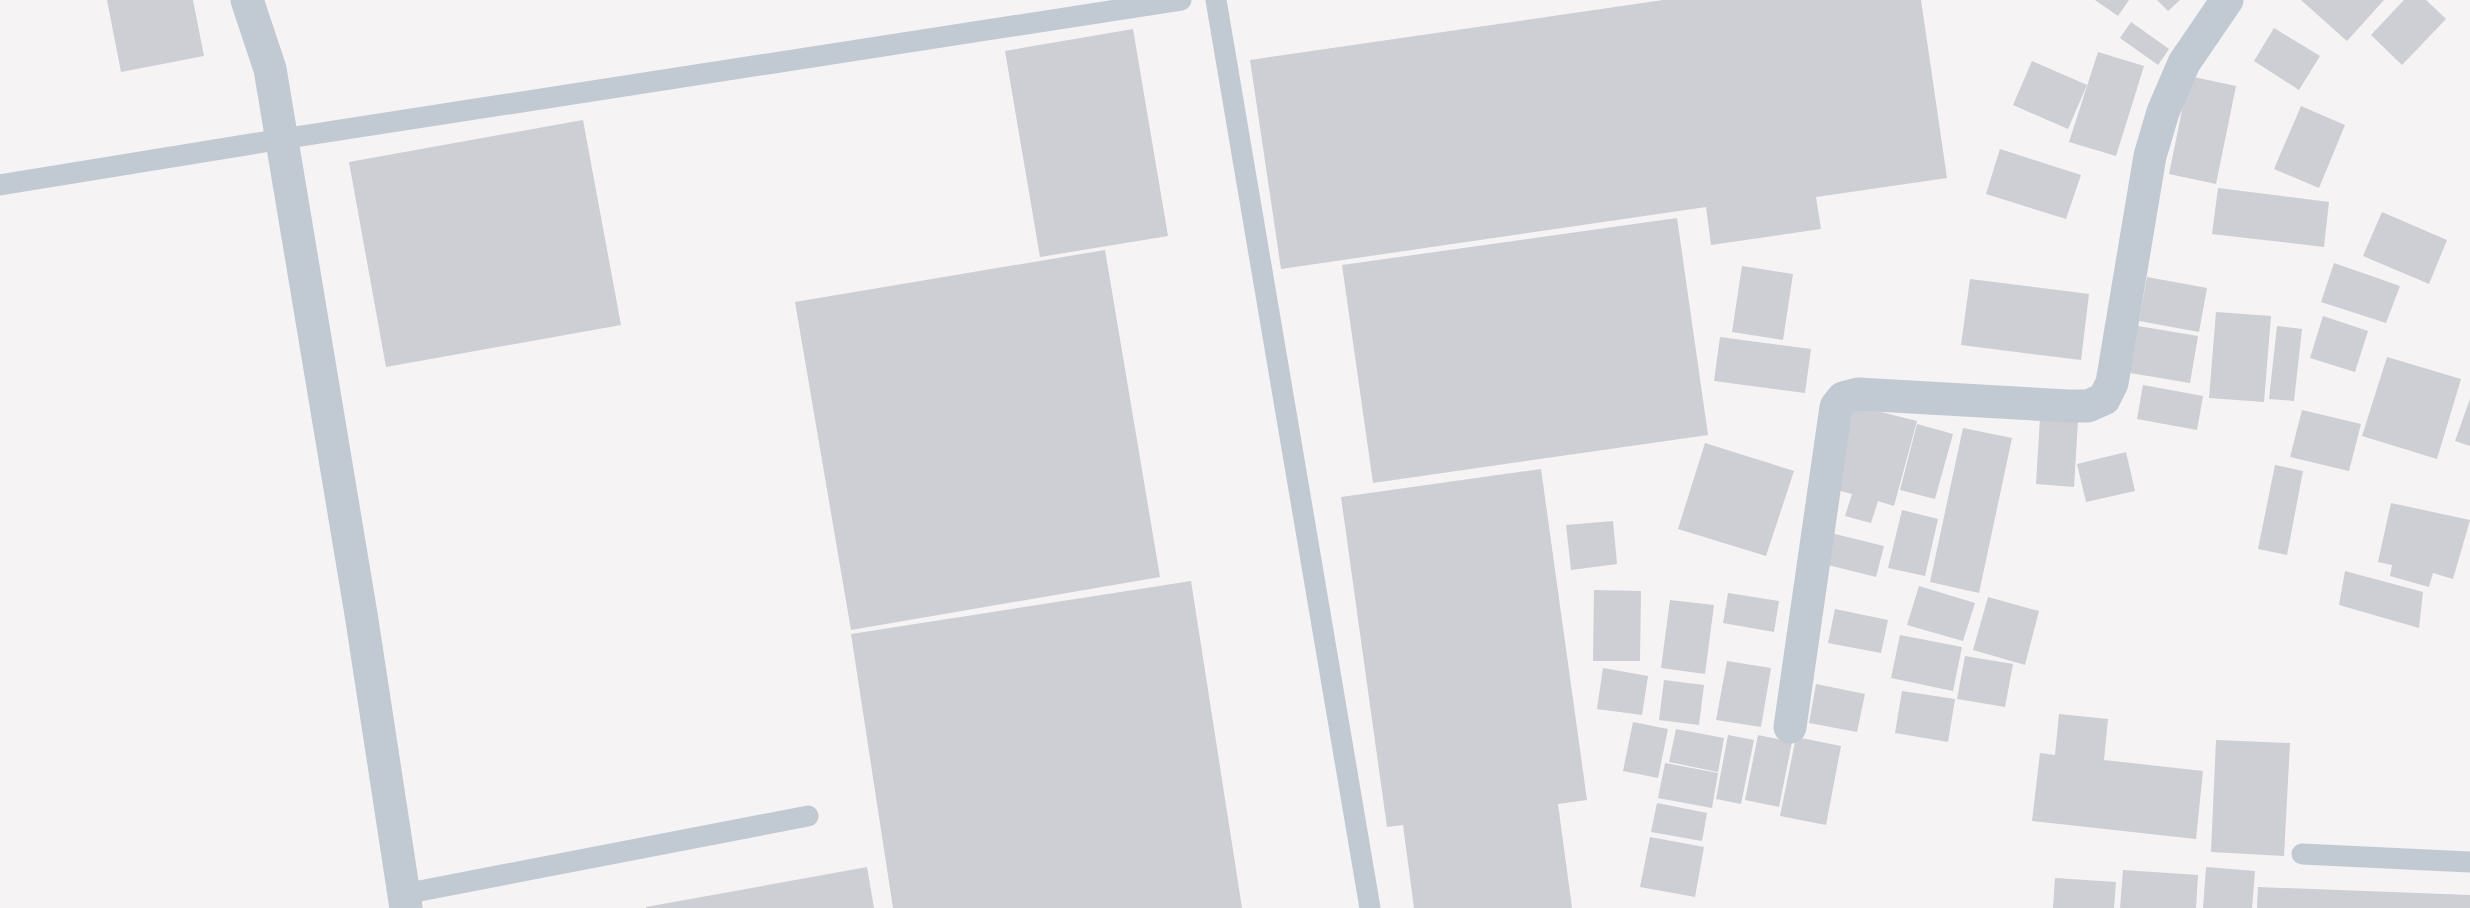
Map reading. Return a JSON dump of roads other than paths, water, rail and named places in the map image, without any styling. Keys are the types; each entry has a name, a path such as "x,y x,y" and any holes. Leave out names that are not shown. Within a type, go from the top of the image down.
{"street":[{"path":"247,0 270,69 361,614 405,901"},
{"path":"1790,727 1836,407 1843,398 1858,394 2068,406 2088,406 2104,399 2112,383 2150,156 2163,112 2184,63 2228,0"}],"lane":[{"path":"0,185 282,139 1181,0"},
{"path":"1216,0 1370,908"},
{"path":"405,901 808,816"},
{"path":"2302,854 2470,862"}]}
